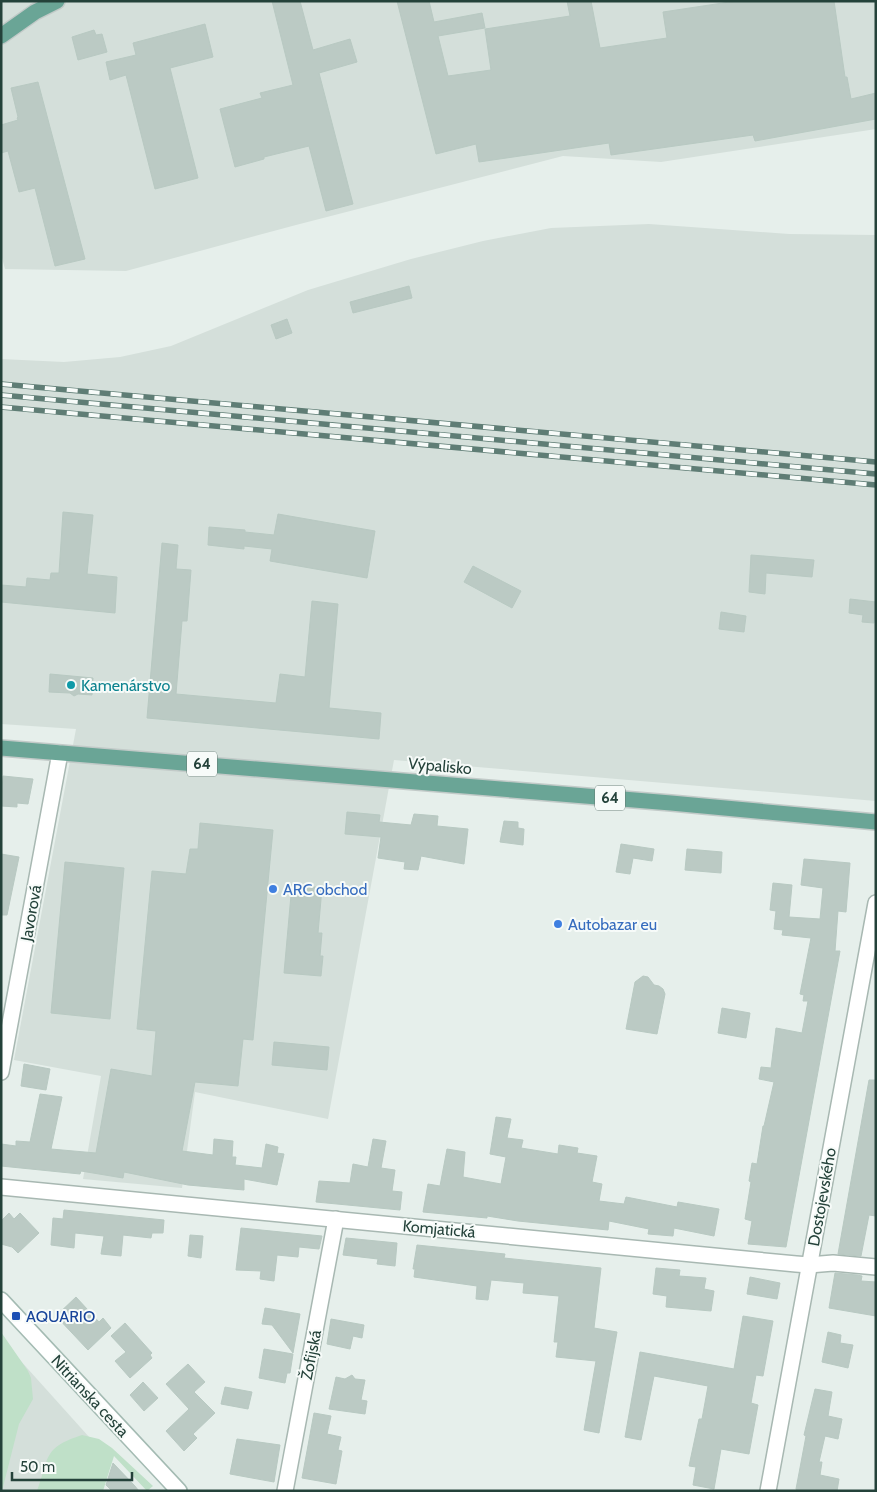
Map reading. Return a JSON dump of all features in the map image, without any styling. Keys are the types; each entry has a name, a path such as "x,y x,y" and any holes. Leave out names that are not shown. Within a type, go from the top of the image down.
{"main road":[{"path":"1,36 35,12 57,1"},
{"name":"Výpalisko","path":"1,748 670,803 876,822"}],"street":[{"name":"Javorová","path":"1,1072 60,753"},
{"name":"Dostojevského","path":"768,1491 876,903"},
{"name":"Komjatická","path":"1,1187 809,1265 833,1263 876,1267"},
{"name":"Žofijská","path":"286,1491 336,1219"},
{"name":"Nitrianska cesta","path":"1,1300 179,1491"}],"shaded area":[{"path":"1,1 876,1 876,129 661,162 563,156 126,271 5,269 1,254"},
{"path":"649,224 789,234 876,235 876,801 394,760 328,1119 195,1092 182,1188 83,1179 101,1076 14,1060 76,729 1,724 1,359 64,362 120,357 171,346 308,290 411,259 483,241 551,228"},
{"path":"1,1339 107,1457 98,1491 1,1491"}],"green space":[{"path":"1,1332 28,1371 31,1378 33,1399 19,1424 2,1491"},
{"path":"82,1435 99,1439 112,1448 153,1486 147,1491 114,1456 103,1491 37,1491 49,1455 60,1444"}],"building":[{"path":"272,1 300,1 313,50 350,39 357,62 319,73 353,204 326,211 309,146 264,157 264,159 235,167 220,109 262,98 260,93 293,85"},
{"path":"397,1 429,1 434,22 482,13 485,28 438,36 448,76 491,70 485,29 570,16 567,1 591,1 600,48 667,38 663,12 736,1 834,1 845,77 847,77 851,99 876,93 876,119 755,141 753,135 611,155 609,143 479,162 476,144 436,154"},
{"path":"205,24 213,57 170,68 198,178 155,189 126,75 110,80 106,62 136,55 133,43"},
{"path":"94,30 96,35 102,34 107,52 78,60 72,37"},
{"path":"38,82 85,259 55,266 35,188 19,192 8,151 1,153 1,125 18,120 11,88"},
{"path":"409,286 412,298 353,313 350,302"},
{"path":"287,319 292,333 276,339 271,325"},
{"path":"63,512 93,515 87,574 117,577 115,613 1,602 1,585 26,587 27,578 50,580 51,573 59,573"},
{"path":"278,514 375,531 367,578 270,561 272,549 244,546 244,549 208,545 209,527 274,535"},
{"path":"162,543 178,545 176,569 191,570 187,621 182,621 176,694 276,703 280,674 305,677 312,601 338,604 329,708 381,713 379,739 147,718"},
{"path":"751,555 814,560 812,577 766,573 765,594 749,592"},
{"path":"473,566 521,591 512,608 464,582"},
{"path":"850,599 876,602 874,623 862,622 863,615 849,613"},
{"path":"721,612 746,616 744,632 719,629"},
{"name":"Kamenárstvo","path":"50,674 93,678 92,695 78,694 74,696 70,693 49,692"},
{"path":"3,776 33,779 28,804 17,803 17,807 1,806"},
{"path":"347,812 380,815 379,822 411,825 414,814 438,816 437,826 468,829 464,864 421,856 418,870 404,869 405,862 378,858 381,837 345,834"},
{"path":"504,821 518,822 518,828 524,829 523,845 500,842"},
{"path":"200,823 273,830 253,1040 243,1039 238,1086 195,1082 182,1151 213,1155 214,1139 233,1141 232,1157 236,1157 235,1165 262,1168 266,1144 278,1147 277,1153 284,1154 277,1185 244,1179 244,1190 188,1185 124,1172 123,1178 81,1171 80,1174 1,1166 1,1144 16,1146 16,1141 30,1142 40,1094 62,1097 51,1149 96,1153 111,1069 152,1076 156,1031 137,1029 152,871 186,874 190,849 198,849"},
{"path":"621,844 654,849 652,861 633,858 630,874 616,872"},
{"path":"687,849 722,852 721,873 685,870"},
{"path":"1,854 19,857 7,915 1,915"},
{"path":"804,859 850,863 846,912 838,911 835,951 840,951 786,1247 748,1244 752,1221 745,1219 751,1182 749,1181 752,1163 757,1164 763,1126 774,1082 759,1079 761,1067 771,1068 776,1028 802,1033 808,1001 803,1001 804,995 800,994 811,938 782,935 783,930 774,929 776,911 770,910 773,883 792,885 789,917 820,919 823,888 801,885"},
{"path":"65,862 124,868 110,1019 51,1013"},
{"path":"292,884 322,888 318,933 322,933 320,956 323,956 321,976 284,973"},
{"path":"643,976 648,977 654,985 663,989 665,994 657,1034 626,1029 635,982"},
{"path":"722,1008 750,1013 746,1038 718,1033"},
{"path":"274,1042 329,1047 327,1070 272,1065"},
{"path":"24,1064 50,1069 46,1090 21,1086"},
{"path":"869,1080 876,1080 876,1216 869,1215 861,1256 838,1254"},
{"path":"496,1117 511,1119 507,1138 523,1140 521,1148 558,1154 559,1145 578,1148 577,1153 597,1156 592,1182 602,1184 599,1201 624,1204 626,1197 677,1207 678,1202 719,1209 714,1236 674,1228 673,1236 648,1234 649,1229 609,1221 608,1230 487,1216 487,1218 423,1212 428,1184 440,1186 447,1149 465,1152 463,1177 501,1184 506,1157 490,1154"},
{"path":"373,1139 386,1141 381,1168 395,1170 392,1191 402,1192 400,1210 316,1202 319,1181 350,1183 353,1164 368,1167"},
{"path":"64,1210 164,1220 163,1233 152,1233 151,1238 123,1235 121,1256 101,1254 104,1236 75,1233 74,1248 51,1245 53,1218 63,1219"},
{"path":"9,1213 14,1219 20,1213 39,1233 18,1253 12,1247 1,1244 1,1221"},
{"path":"241,1228 322,1236 319,1249 299,1247 298,1257 277,1255 274,1281 260,1279 261,1271 236,1270"},
{"path":"190,1235 203,1236 201,1258 188,1256"},
{"path":"346,1238 397,1243 395,1266 377,1264 378,1259 343,1255"},
{"path":"417,1245 505,1254 504,1258 601,1268 594,1328 617,1332 599,1433 584,1430 596,1361 556,1357 558,1342 554,1342 559,1296 523,1293 524,1283 491,1280 488,1300 476,1299 477,1286 414,1277 415,1269 413,1269"},
{"path":"656,1268 680,1270 679,1276 706,1278 704,1289 714,1291 711,1311 666,1307 667,1296 653,1294"},
{"path":"835,1273 862,1276 861,1281 876,1282 876,1316 829,1308"},
{"path":"750,1277 780,1283 777,1299 747,1294"},
{"path":"76,1297 99,1322 103,1318 111,1328 88,1350 56,1316"},
{"path":"265,1308 300,1314 293,1353 272,1325 262,1324"},
{"path":"743,1316 773,1321 763,1376 756,1375 751,1403 758,1405 749,1454 721,1449 714,1489 693,1485 696,1467 689,1466 699,1419 702,1419 708,1386 654,1376 641,1440 625,1437 640,1352 734,1369"},
{"path":"331,1319 364,1325 362,1338 353,1336 350,1349 327,1344"},
{"path":"125,1323 152,1353 150,1355 152,1358 130,1378 115,1361 126,1352 111,1336"},
{"path":"828,1332 841,1335 840,1343 853,1345 848,1368 822,1362"},
{"path":"264,1349 293,1354 290,1373 287,1373 285,1383 259,1378"},
{"path":"188,1364 205,1382 194,1392 215,1413 193,1434 197,1438 184,1451 166,1431 189,1409 166,1384"},
{"path":"352,1375 355,1379 365,1380 361,1400 367,1401 365,1414 329,1409 336,1377 345,1379"},
{"path":"143,1382 158,1398 144,1411 130,1395"},
{"path":"225,1387 252,1392 248,1409 221,1404"},
{"path":"815,1389 832,1392 828,1416 842,1419 838,1439 825,1436 819,1462 822,1462 820,1475 839,1479 837,1491 797,1491 796,1489 806,1436 804,1435"},
{"path":"314,1413 331,1416 327,1434 341,1437 338,1450 342,1451 336,1484 302,1478"},
{"path":"237,1439 280,1445 274,1482 230,1474"},
{"path":"113,1463 139,1491 112,1491 106,1485"}],"railway":[{"path":"1,384 876,462"},
{"path":"1,395 876,474"},
{"path":"1,407 876,485"}],"place":[{"name":"Kamenárstvo","path":"71,685"},
{"name":"ARC obchod","path":"273,889"},
{"name":"Autobazar eu","path":"558,924"},
{"name":"AQUARIO","path":"16,1316"}]}
